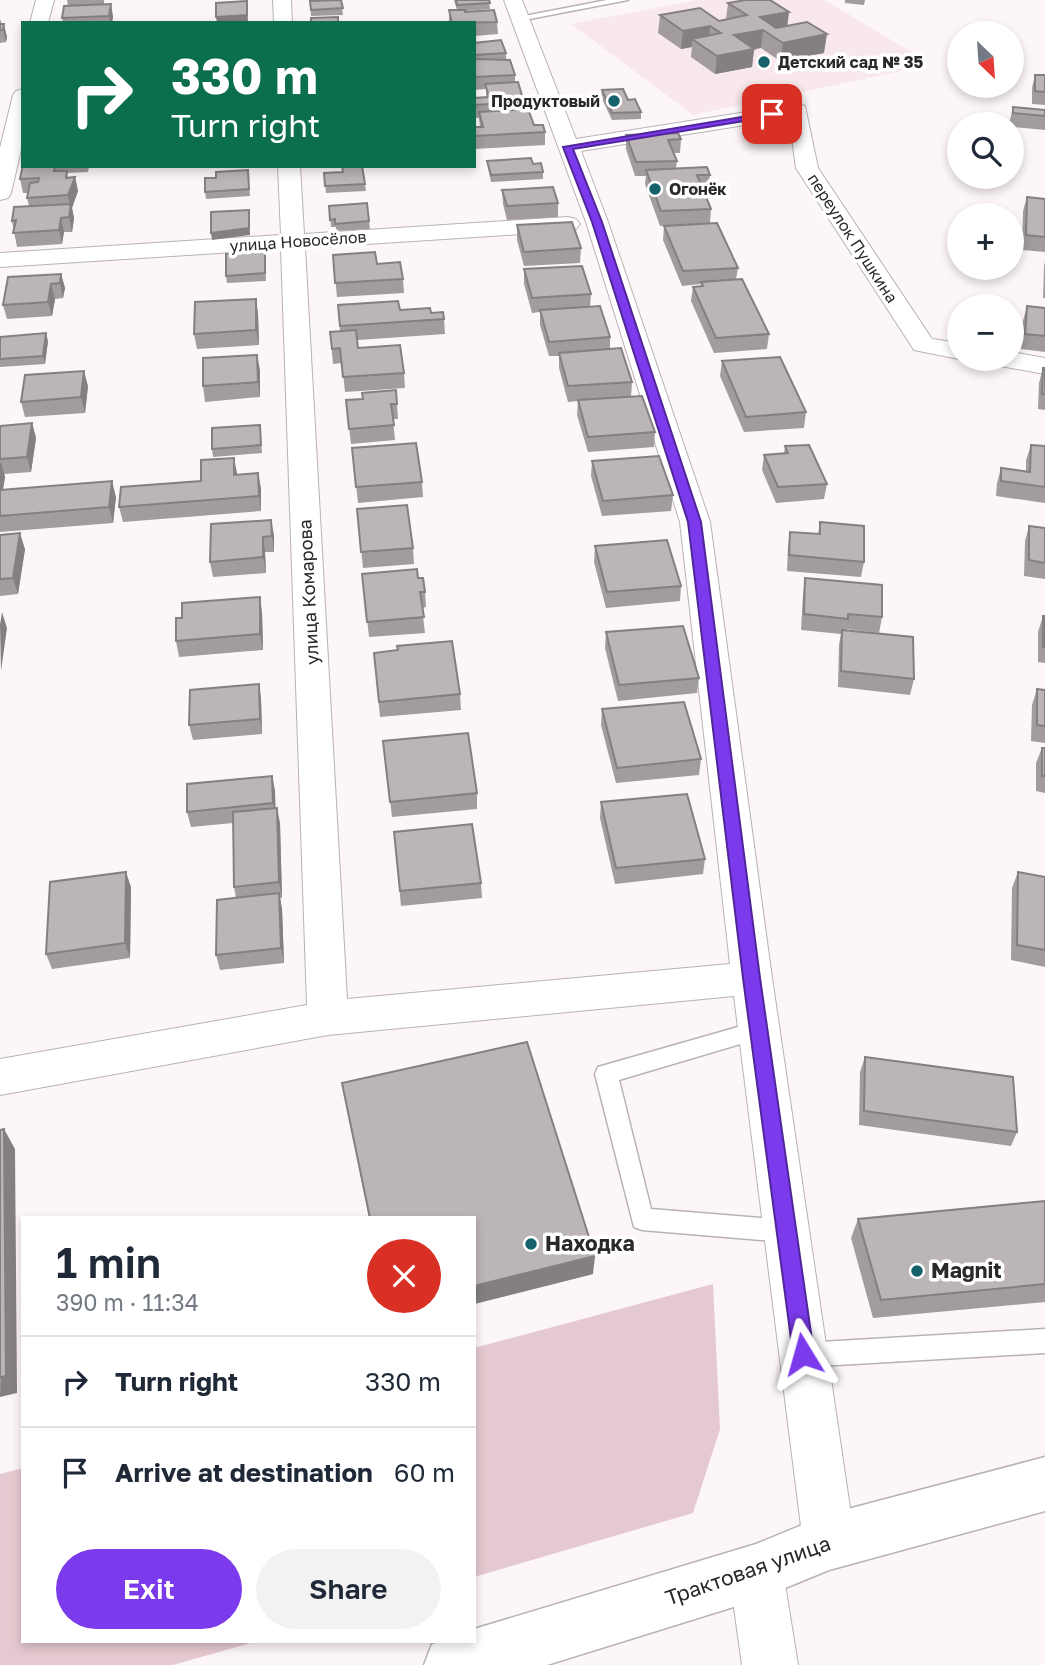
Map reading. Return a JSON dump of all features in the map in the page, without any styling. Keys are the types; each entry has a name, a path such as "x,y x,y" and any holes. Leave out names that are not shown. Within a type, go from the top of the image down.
{"main road":[{"name":"Трактовая улица","path":"453,1665 756,1573 829,1542 1045,1484"}],"street":[{"path":"40,21 45,0"},
{"path":"282,0 283,21"},
{"path":"516,9 597,222 695,522 752,978 829,1542"},
{"path":"0,193 21,104"},
{"name":"переулок Пушкина","path":"568,147 798,110 807,168 923,345 947,349"},
{"name":"улица Комарова","path":"289,168 328,1018"},
{"name":"улица Новосёлов","path":"0,260 597,222"},
{"path":"1024,362 1045,366"},
{"path":"0,1077 328,1018 752,978"},
{"path":"756,1573 770,1665"}],"lane":[{"path":"516,9 624,0"},
{"path":"759,1030 606,1074 642,1219 786,1231"},
{"path":"803,1354 1045,1341"}],"shaded area":[{"name":"Детский сад № 35","path":"697,0 825,0 913,53 901,71 693,115 571,24"},
{"path":"713,1284 720,1429 693,1513 476,1576 476,1347"},
{"path":"21,1469 21,1643 250,1643 173,1665 0,1665 0,1474"}],"building":[{"path":"341,0 343,8 311,10 310,1"},
{"path":"456,0 489,0 490,3 457,5"},
{"path":"770,0 789,12 760,17 776,28 807,22 827,34 783,43 763,30 734,35 754,49 717,56 692,39 721,33 710,26 683,31 660,15 700,8 719,21 747,15 728,3"},
{"path":"247,1 247,15 216,17 216,3"},
{"path":"111,4 109,16 62,18 64,6"},
{"path":"449,10 494,10 497,22 476,22 452,21"},
{"path":"338,17 338,21 311,21 311,18"},
{"path":"501,40 506,53 476,55 476,43"},
{"path":"476,59 510,60 515,75 476,77"},
{"path":"1035,75 1045,75 1045,92 1035,91"},
{"path":"518,82 524,102 476,105 476,98 489,97 485,84"},
{"path":"623,89 628,100 635,99 641,112 612,113 602,90"},
{"path":"1013,107 1045,110 1045,116 1024,112 1013,112"},
{"path":"528,109 534,125 543,125 545,132 476,136 476,127 483,127 479,112"},
{"path":"678,133 681,139 668,140 677,161 636,162 626,135"},
{"path":"531,158 533,164 541,163 543,172 491,175 487,161"},
{"path":"707,167 710,175 697,175 711,209 661,211 646,170"},
{"path":"22,168 55,168 54,171 67,171 66,178 75,177 68,195 27,198 30,183 38,182 39,178 20,179"},
{"path":"342,168 362,168 365,184 325,186 324,173 343,172"},
{"path":"248,170 249,189 205,192 205,178 216,178 216,172"},
{"path":"553,187 558,203 507,206 502,190"},
{"path":"1027,197 1045,199 1045,237 1026,235"},
{"path":"367,203 369,221 335,224 335,219 330,220 329,206"},
{"path":"71,204 69,217 61,218 59,230 13,233 16,220 12,221 14,207"},
{"path":"249,210 249,228 211,233 211,212"},
{"path":"572,222 581,248 524,252 517,225"},
{"path":"717,223 738,268 683,271 664,226"},
{"path":"265,252 265,273 226,276 226,254"},
{"path":"375,252 377,264 400,262 403,279 335,283 333,255"},
{"path":"582,266 591,294 532,298 524,269"},
{"path":"61,274 60,283 51,284 48,302 3,305 8,277"},
{"path":"742,279 769,334 716,338 693,287 703,286 701,282"},
{"path":"256,299 256,330 194,334 195,302"},
{"path":"398,301 400,310 430,308 431,313 443,312 444,319 340,326 338,305"},
{"path":"600,306 610,337 549,342 540,310"},
{"path":"1027,306 1045,308 1045,336 1025,334"},
{"path":"356,330 358,348 400,345 404,373 343,377 340,348 332,349 330,332"},
{"path":"46,333 43,356 0,359 0,337"},
{"path":"621,348 632,382 568,386 559,353"},
{"path":"257,355 258,382 203,386 203,358"},
{"path":"780,357 806,412 746,417 722,361"},
{"path":"1045,368 1045,394 1042,394"},
{"path":"84,371 81,397 21,402 25,375"},
{"path":"396,390 397,404 391,404 394,425 349,429 346,400 363,399 362,393"},
{"path":"642,396 655,432 588,437 578,400"},
{"path":"32,423 27,457 0,459 0,426"},
{"path":"260,425 261,445 212,449 212,428"},
{"path":"416,443 422,482 356,487 352,448"},
{"path":"809,445 827,484 778,487 764,455 788,453 785,446"},
{"path":"1031,445 1045,446 1045,487 1001,481 1001,468 1030,472"},
{"path":"659,456 673,495 603,501 592,461"},
{"path":"234,458 234,475 258,473 259,496 119,507 121,487 201,481 201,460"},
{"path":"112,481 109,507 0,516 0,490"},
{"path":"407,505 413,548 361,552 357,509"},
{"path":"271,520 272,536 263,537 263,557 210,562 211,524"},
{"path":"820,522 864,526 864,562 789,555 790,532 820,534"},
{"path":"1029,526 1045,528 1045,563 1029,560"},
{"path":"20,533 13,578 0,579 0,535"},
{"path":"667,540 681,586 607,592 595,546"},
{"path":"417,569 418,578 423,578 425,592 420,592 424,617 367,622 362,574"},
{"path":"805,578 882,585 882,617 848,614 848,619 804,614"},
{"path":"260,597 260,634 176,641 176,618 182,618 182,603"},
{"path":"1045,616 1045,647 1043,647"},
{"path":"683,626 699,678 619,685 606,632"},
{"path":"842,630 913,637 914,679 841,671"},
{"path":"452,641 460,694 379,702 374,653 398,650 397,646"},
{"path":"259,684 260,719 189,725 190,690"},
{"path":"1037,689 1045,690 1045,726 1037,725"},
{"path":"684,702 701,759 617,768 602,709"},
{"path":"468,733 477,793 390,802 383,741"},
{"path":"1042,748 1045,748 1045,776 1042,776"},
{"path":"272,776 273,803 187,812 187,784"},
{"path":"687,794 705,859 616,868 601,802"},
{"path":"277,808 279,882 234,887 233,812"},
{"path":"472,824 481,883 400,891 394,832"},
{"path":"126,872 125,943 46,954 50,882"},
{"path":"1018,872 1045,877 1045,950 1017,945"},
{"path":"279,893 281,948 216,955 217,900"},
{"path":"527,1042 595,1256 476,1286 476,1216 370,1216 342,1083"},
{"path":"865,1057 1013,1077 1017,1132 864,1111"},
{"path":"4,1129 6,1376 0,1377 0,1130"},
{"path":"1045,1201 1045,1284 881,1300 858,1219"}],"place":[{"name":"Детский сад № 35","path":"764,62"},
{"name":"Продуктовый","path":"614,101"},
{"name":"Огонёк","path":"655,189"},
{"name":"Находка","path":"531,1244"},
{"name":"Magnit","path":"917,1271"}],"route":[{"path":"772,114 568,147 597,222 695,522 752,978 803,1354"}]}
